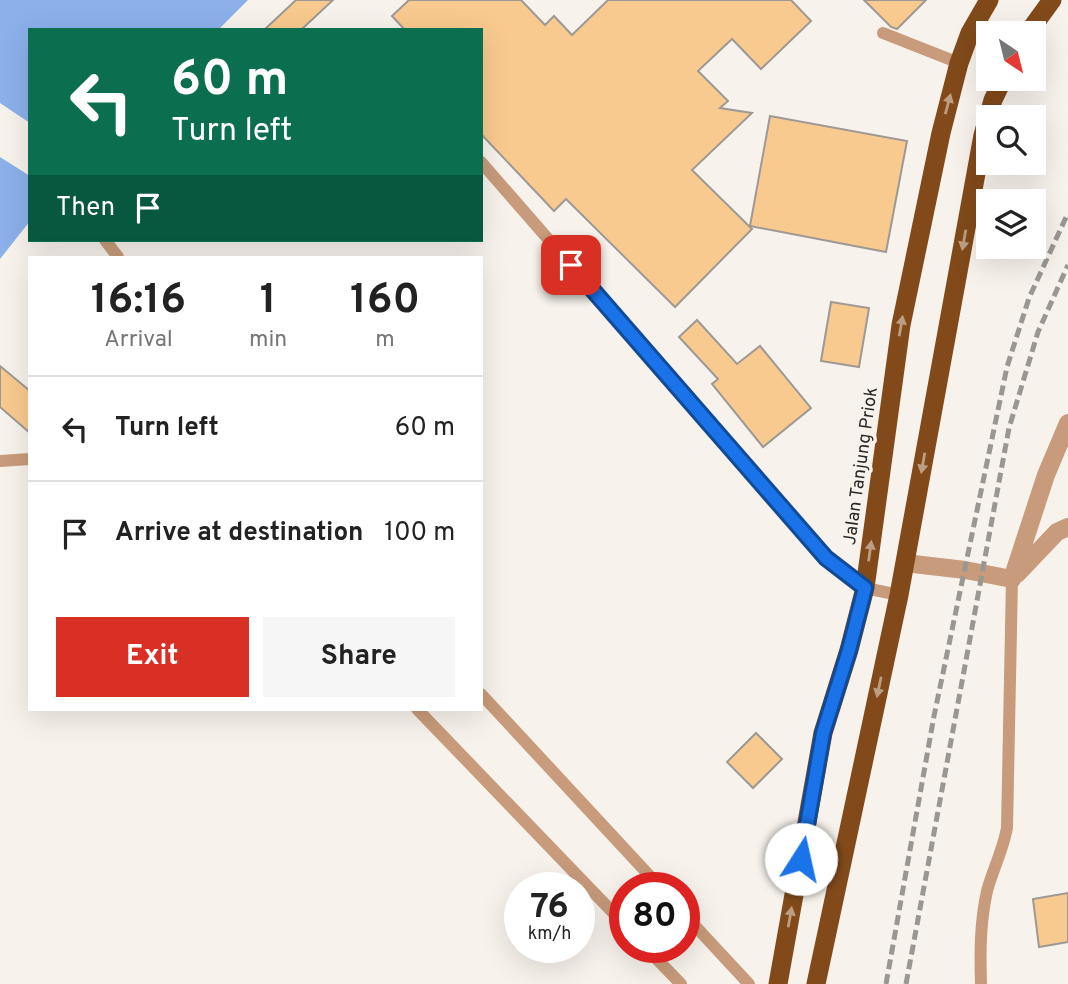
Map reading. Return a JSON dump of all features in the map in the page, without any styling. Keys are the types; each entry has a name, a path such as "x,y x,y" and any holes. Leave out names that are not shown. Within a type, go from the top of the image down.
{"highway":[{"name":"Jalan Tanjung Priok","path":"778,984 823,733 865,588 901,325 941,133 959,63 970,33 989,0"},
{"path":"1037,21 1052,0"},
{"path":"816,984 899,594 983,135 997,91"}],"street":[{"path":"1013,579 1046,475 1068,424"},
{"path":"1013,579 1057,532 1068,527"},
{"path":"905,563 1013,579"}],"lane":[{"path":"883,33 959,63"},
{"path":"483,164 826,558 865,588 899,594"},
{"path":"107,242 117,256"},
{"path":"0,461 28,459"},
{"path":"981,984 979,930 988,888 1003,849 1007,828 1013,579"},
{"path":"483,696 646,872"},
{"path":"419,711 609,908"},
{"path":"700,931 749,984"},
{"path":"661,963 681,984"}],"water":[{"path":"0,0 248,0 220,28 28,28 28,224 0,259"}],"pier":[{"path":"0,103 28,122 28,175 0,157"}],"building":[{"path":"296,0 333,0 303,28 266,28"},
{"path":"409,0 521,0 545,25 554,16 572,35 608,0 791,0 811,21 761,69 732,39 698,71 728,101 720,108 752,113 692,170 752,229 675,307 566,199 554,211 483,136 483,28 403,28 392,16"},
{"path":"864,0 926,0 897,29 891,27"},
{"path":"770,116 907,141 886,252 750,226"},
{"path":"831,302 869,308 859,367 821,361"},
{"path":"697,320 737,364 760,346 811,408 763,447 712,384 718,379 679,337"},
{"path":"0,366 28,389 28,431 0,407"},
{"path":"756,733 782,759 753,788 727,762"},
{"path":"1068,893 1068,942 1039,947 1033,899"}],"railway":[{"path":"886,984 934,716 1007,367 1029,298 1068,213"},
{"path":"906,984 1009,428 1038,332 1068,265"}],"route":[{"path":"571,265 826,558 847,577 865,588 823,733 801,859"}]}
